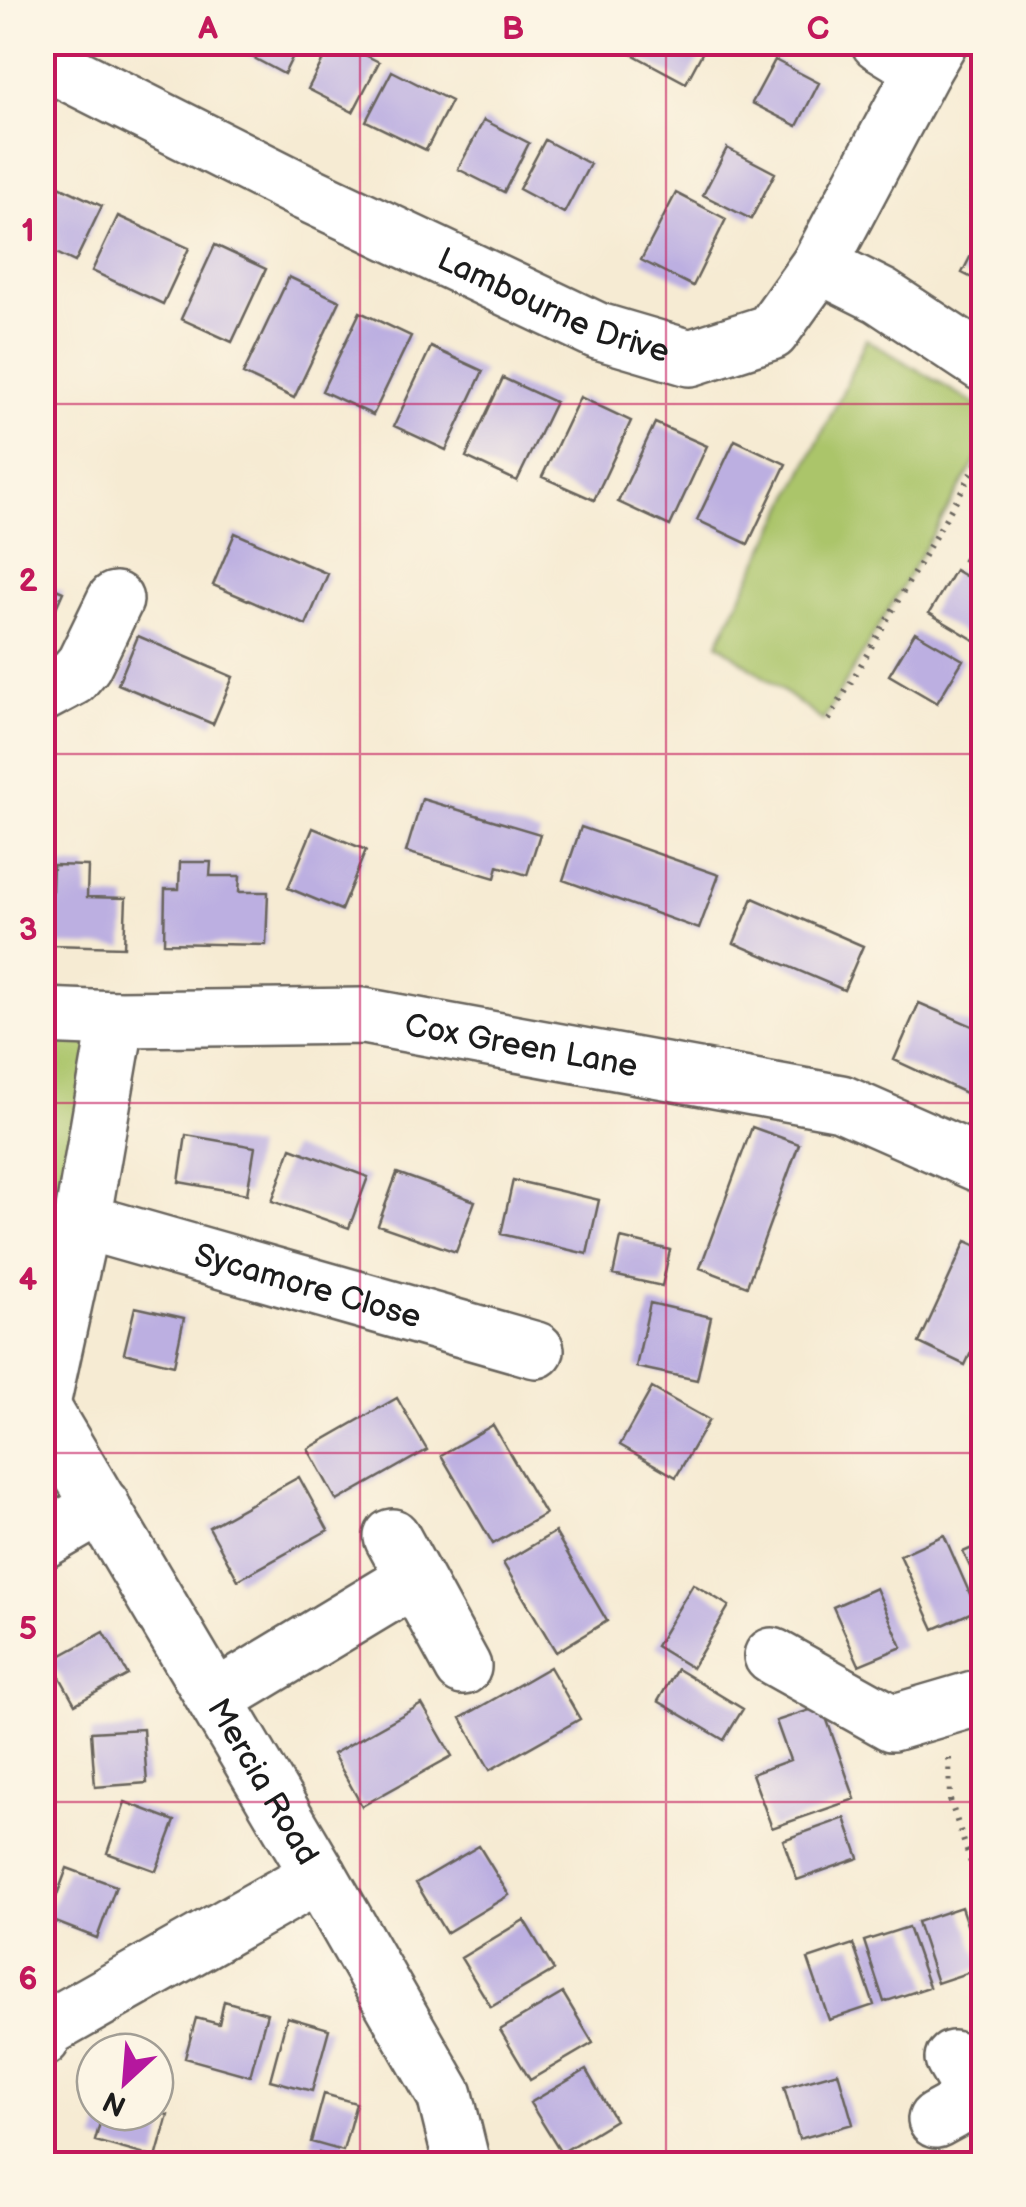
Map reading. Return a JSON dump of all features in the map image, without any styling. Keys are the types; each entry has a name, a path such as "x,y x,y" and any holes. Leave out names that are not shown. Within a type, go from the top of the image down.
{"street":[{"name":"Lambourne Drive","path":"42,60 306,193 598,330 690,358 770,332 819,266 914,51"},
{"path":"819,266 881,296 984,364"},
{"path":"42,694 72,678 84,664 115,600"},
{"name":"Cox Green Lane","path":"42,1016 117,1020 364,1016 842,1103 984,1166"},
{"name":"Mercia Road","path":"117,1020 82,1221 42,1406 445,2095 462,2164"},
{"name":"Sycamore Close","path":"82,1221 536,1350"},
{"path":"42,1540 102,1506"},
{"path":"214,1699 403,1558 463,1667"},
{"path":"772,1656 892,1722 958,1719"},
{"path":"44,2031 318,1875"}],"path":[{"path":"829,720 984,452"},
{"path":"958,1719 950,1800 984,1902"}],"green space":[{"path":"866,339 983,409 983,449 823,721 718,643"},
{"path":"43,1037 100,1041 43,1247"}],"building":[{"path":"224,42 300,42 284,74"},
{"path":"332,42 379,62 353,112 308,89"},
{"path":"622,42 708,42 686,83 619,47"},
{"path":"775,60 819,83 797,126 752,103"},
{"path":"392,71 451,101 426,150 366,121"},
{"path":"484,120 529,143 504,192 458,169"},
{"path":"545,140 590,164 564,213 519,189"},
{"path":"727,148 775,173 751,219 703,195"},
{"path":"42,178 102,206 75,262 42,246"},
{"path":"676,193 726,219 693,286 641,260"},
{"path":"118,216 189,248 163,304 92,271"},
{"path":"984,230 984,284 962,273"},
{"path":"215,245 266,269 232,342 181,319"},
{"path":"289,277 340,301 294,398 243,374"},
{"path":"360,312 411,336 373,415 322,391"},
{"path":"431,347 483,371 446,450 394,426"},
{"path":"503,378 555,402 517,481 466,457"},
{"path":"580,397 631,421 594,500 542,477"},
{"path":"655,423 707,446 670,526 618,502"},
{"path":"735,440 786,464 748,544 697,520"},
{"path":"984,526 984,572 963,560"},
{"path":"235,533 328,574 306,625 213,585"},
{"path":"955,570 984,587 984,629 976,641 929,613"},
{"path":"42,583 63,592 42,640"},
{"path":"915,632 963,660 937,703 889,675"},
{"path":"138,636 233,677 213,724 118,684"},
{"path":"422,799 540,834 527,875 498,866 495,878 406,852"},
{"path":"581,827 719,875 699,929 563,880"},
{"path":"313,828 366,850 341,910 288,888"},
{"path":"180,862 211,862 210,876 240,876 239,892 268,892 266,945 164,943 165,889 179,889"},
{"path":"53,865 88,866 87,897 126,898 124,947 50,945"},
{"path":"753,898 863,946 844,990 734,943"},
{"path":"919,1003 984,1031 984,1071 972,1096 894,1060"},
{"path":"752,1127 799,1144 747,1286 700,1268"},
{"path":"186,1135 255,1147 247,1194 179,1182"},
{"path":"291,1148 368,1177 349,1228 272,1201"},
{"path":"397,1173 475,1201 456,1252 378,1225"},
{"path":"513,1180 599,1200 587,1254 501,1234"},
{"path":"621,1238 670,1250 662,1286 613,1275"},
{"path":"966,1241 984,1249 984,1325 965,1365 919,1343"},
{"path":"650,1303 711,1317 697,1380 636,1367"},
{"path":"135,1307 184,1318 174,1365 124,1353"},
{"path":"652,1388 709,1420 676,1477 620,1445"},
{"path":"397,1398 427,1450 337,1501 308,1449"},
{"path":"493,1425 545,1514 493,1544 441,1455"},
{"path":"299,1477 328,1530 238,1580 209,1527"},
{"path":"555,1532 607,1621 556,1652 503,1563"},
{"path":"944,1535 977,1610 934,1629 900,1555"},
{"path":"984,1543 984,1597 963,1552"},
{"path":"693,1584 729,1606 692,1668 656,1646"},
{"path":"876,1588 902,1647 859,1665 833,1607"},
{"path":"104,1632 128,1675 75,1704 51,1661"},
{"path":"550,1667 580,1719 490,1770 461,1718"},
{"path":"677,1669 743,1709 724,1740 658,1701"},
{"path":"422,1704 452,1756 362,1806 333,1754"},
{"path":"822,1706 855,1799 772,1828 752,1774 790,1760 776,1721"},
{"path":"143,1729 147,1783 95,1787 91,1732"},
{"path":"125,1802 175,1821 156,1871 107,1853"},
{"path":"845,1818 859,1858 797,1880 783,1840"},
{"path":"479,1846 509,1895 446,1933 416,1883"},
{"path":"67,1868 116,1886 97,1938 48,1919"},
{"path":"961,1907 982,1968 937,1983 917,1922"},
{"path":"524,1920 554,1970 491,2007 461,1958"},
{"path":"908,1927 929,1987 884,2002 864,1941"},
{"path":"853,1944 874,2005 829,2020 808,1959"},
{"path":"563,1993 593,2043 530,2080 500,2030"},
{"path":"224,2001 267,2013 250,2076 185,2058 196,2018 219,2024"},
{"path":"287,2017 329,2029 312,2091 270,2080"},
{"path":"586,2070 615,2120 561,2153 530,2103"},
{"path":"838,2072 853,2124 799,2139 784,2087"},
{"path":"324,2094 356,2103 343,2151 311,2142"},
{"path":"97,2132 163,2132 156,2158 95,2141"},
{"path":"319,2153 357,2163 357,2164 316,2164"},
{"path":"605,2153 612,2164 586,2164"}]}
